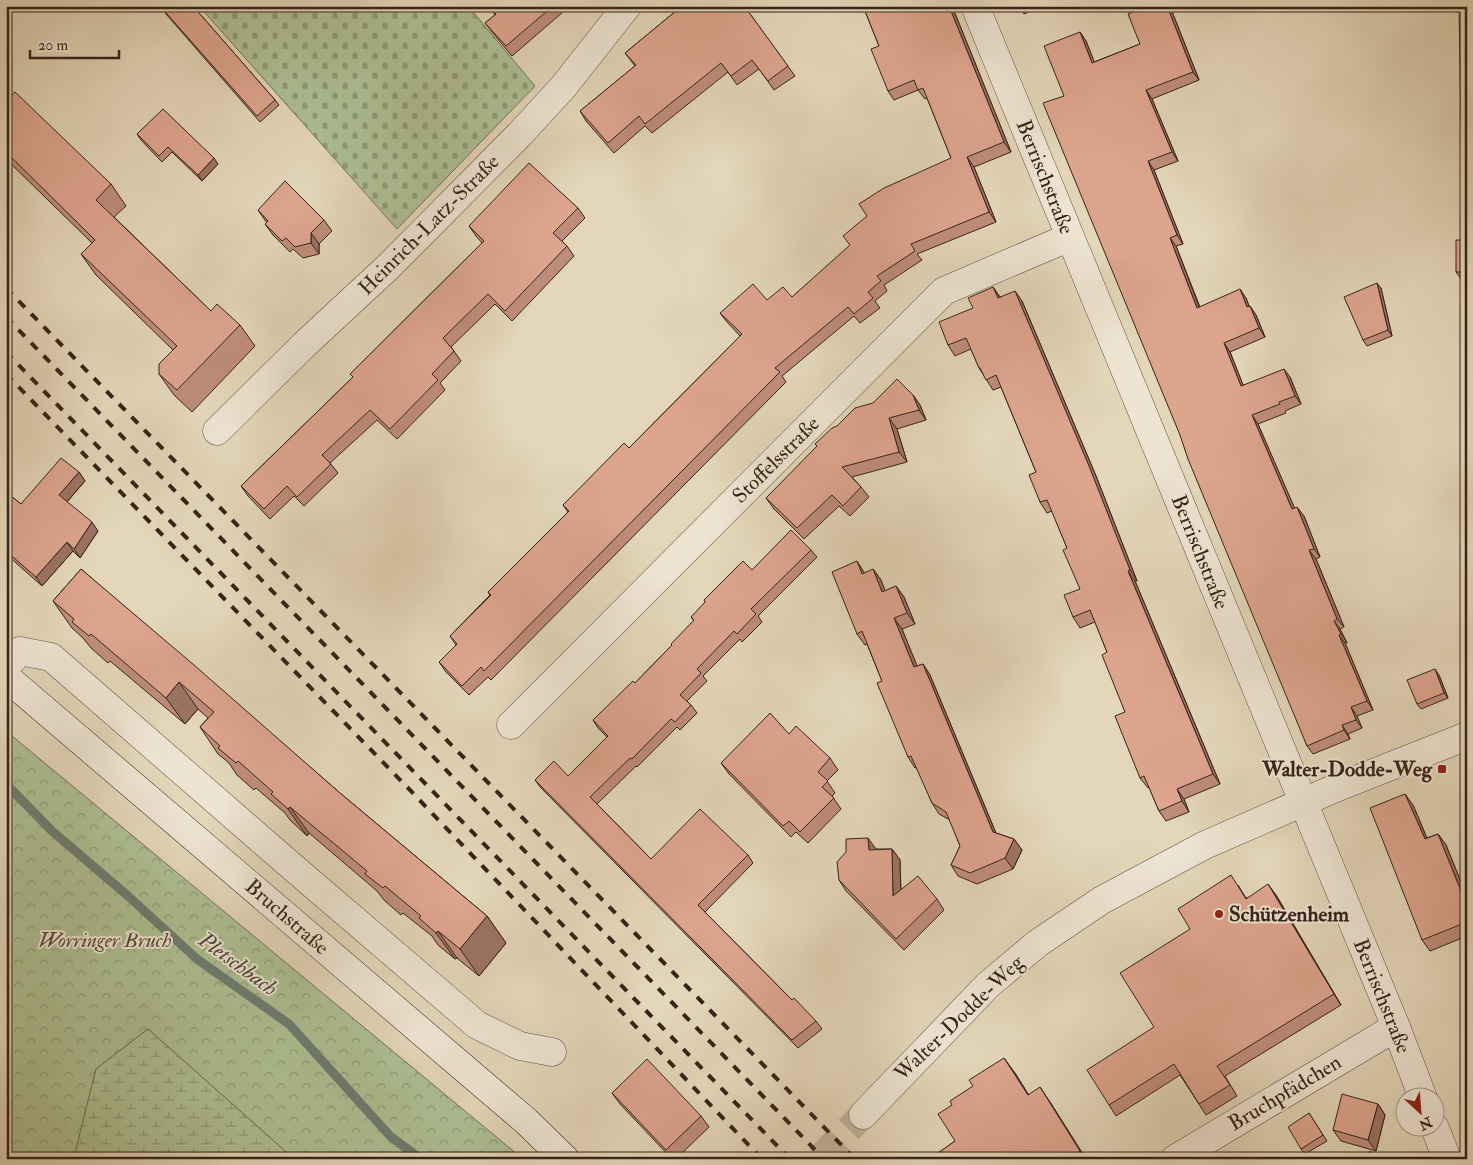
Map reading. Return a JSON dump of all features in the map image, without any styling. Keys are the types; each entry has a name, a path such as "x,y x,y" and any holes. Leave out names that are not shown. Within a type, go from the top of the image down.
{"street":[{"name":"Heinrich-Latz-Straße","path":"217,431 305,344 388,267 519,136 564,86 627,6"},
{"name":"Berrischstraße","path":"975,6 1396,1027 1419,1088"},
{"name":"Stoffelsstraße","path":"511,725 944,291 1070,236"},
{"name":"Bruchstraße","path":"6,667 20,651 51,657 477,1025 520,1046 552,1052"},
{"name":"Bruchstraße","path":"6,676 526,1121 565,1159"},
{"name":"Walter-Dodde-Weg","path":"863,1115 988,985 1038,943 1102,900 1205,845 1303,802 1467,736"},
{"name":"Bruchpfädchen","path":"1175,1159 1396,1027"},
{"path":"1439,1138 1447,1159"}],"green space":[{"path":"199,6 468,6 535,86 397,229"},
{"name":"Worringer Bruch","path":"6,731 523,1159 294,1159 148,1029 96,1069 75,1154 48,1159 6,1159"},
{"path":"148,1029 294,1159 48,1159 75,1153 96,1069"}],"building":[{"path":"160,6 193,6 275,100 257,116"},
{"path":"489,6 553,6 506,46 485,23 496,14"},
{"path":"682,6 739,6 740,9 745,7 788,66 768,81 752,60 731,76 721,63 645,124 639,116 608,143 580,111 636,65 625,53"},
{"path":"863,6 949,6 1004,142 967,157 989,212 911,244 915,251 877,276 881,281 868,292 873,298 854,314 848,307 775,368 780,372 484,671 481,667 462,686 439,662 457,644 450,636 491,595 488,592 569,511 563,505 624,443 629,448 742,334 720,313 753,284 767,300 783,287 792,297 850,245 843,236 867,216 859,204 884,188 951,158 923,88 918,90 914,80 888,91 871,49 879,46"},
{"path":"1149,6 1167,6 1193,72 1146,90 1172,152 1148,161 1177,235 1170,238 1197,308 1240,289 1247,307 1250,306 1259,328 1224,343 1241,386 1284,369 1295,396 1252,415 1292,509 1297,507 1314,549 1309,550 1337,619 1334,621 1341,634 1339,635 1367,701 1351,707 1356,720 1342,725 1344,730 1307,746 1043,103 1064,96 1044,46 1080,32 1092,63 1140,44 1128,14"},
{"path":"1459,6 1467,6 1466,334 1466,272 1456,272 1456,240 1466,240 1466,187 1462,187"},
{"path":"15,92 111,184 96,200 211,311 217,304 240,325 177,390 159,374 159,364 177,346 81,254 95,240 6,152 6,101"},
{"path":"163,109 214,158 198,175 168,147 159,156 137,134"},
{"path":"529,163 578,208 553,233 567,246 505,311 488,294 443,338 454,351 432,374 438,380 390,429 370,410 322,455 331,464 297,497 287,486 264,509 241,486 353,377 350,374 484,241 469,226"},
{"path":"285,181 324,220 311,233 311,243 295,247 286,238 282,241 265,224 268,221 258,210"},
{"path":"1377,283 1388,330 1363,340 1344,297"},
{"path":"993,287 998,298 1015,291 1089,466 1130,570 1128,571 1213,774 1177,789 1182,801 1159,811 1144,776 1140,778 1115,716 1125,712 1102,655 1107,652 1090,610 1073,617 1064,595 1080,589 1063,550 1067,548 1047,500 1040,502 1029,475 1036,472 996,375 986,380 966,338 948,345 939,322 973,308 968,298"},
{"path":"897,379 913,395 919,410 889,418 899,452 842,467 861,487 843,506 832,495 797,528 766,498 832,428 837,426 855,408 873,403"},
{"path":"61,458 79,472 59,495 92,522 74,549 67,542 36,577 6,551 6,492 21,504"},
{"path":"791,530 811,550 751,609 756,614 737,634 734,631 697,669 701,673 680,695 691,705 675,722 671,719 632,759 630,758 590,797 651,859 700,809 748,855 698,905 792,1000 794,998 816,1021 792,1040 535,780 554,761 568,776 608,736 593,720 633,681 635,683 672,645 694,620 691,617 705,602 704,600 743,561 752,570"},
{"path":"857,561 862,574 873,569 882,592 896,586 907,613 894,618 914,667 923,664 993,832 1014,839 1005,858 970,873 951,865 960,846 946,812 932,803 911,756 908,757 877,683 882,681 862,631 857,634 832,572"},
{"path":"81,569 340,793 487,916 460,949 438,931 436,933 419,918 421,916 385,886 383,888 365,874 367,871 290,807 288,809 271,794 273,792 238,761 236,763 218,748 220,746 200,727 214,712 179,682 166,698 91,634 89,636 72,622 74,619 53,601"},
{"path":"1435,669 1444,693 1417,704 1407,680"},
{"path":"770,713 789,734 796,726 830,758 818,772 828,781 822,787 834,798 800,832 789,821 783,826 721,763"},
{"path":"1405,794 1425,839 1438,834 1467,906 1467,922 1422,940 1370,808"},
{"path":"868,838 869,850 892,849 893,896 918,876 937,899 896,939 839,880 837,862 846,852 846,839"},
{"path":"1231,875 1246,899 1268,884 1334,994 1217,1066 1230,1085 1199,1104 1174,1064 1109,1105 1087,1070 1154,1027 1120,973 1190,929 1178,909"},
{"path":"1004,1058 1028,1095 1040,1087 1080,1151 1068,1159 943,1159 938,1153 955,1141 938,1114 952,1105 950,1101 973,1086 969,1080"},
{"path":"647,1059 701,1116 666,1150 612,1093"},
{"path":"1342,1094 1378,1104 1368,1140 1333,1130"},
{"path":"1309,1113 1323,1135 1301,1149 1288,1127"},
{"path":"1370,1151 1379,1159 1363,1159"}],"waterway":[{"name":"Pletschbach","path":"6,784 52,831 128,896 197,959 289,1024 391,1137 421,1159"}],"tunnel":[{"path":"819,1159 863,1115"}],"railway":[{"path":"6,288 855,1159"},
{"path":"6,317 824,1159"},
{"path":"6,352 790,1159"},
{"path":"6,374 408,788 762,1159"}],"place":[{"name":"Walter-Dodde-Weg","path":"1442,769"},
{"name":"Schützenheim","path":"1219,914"}]}
